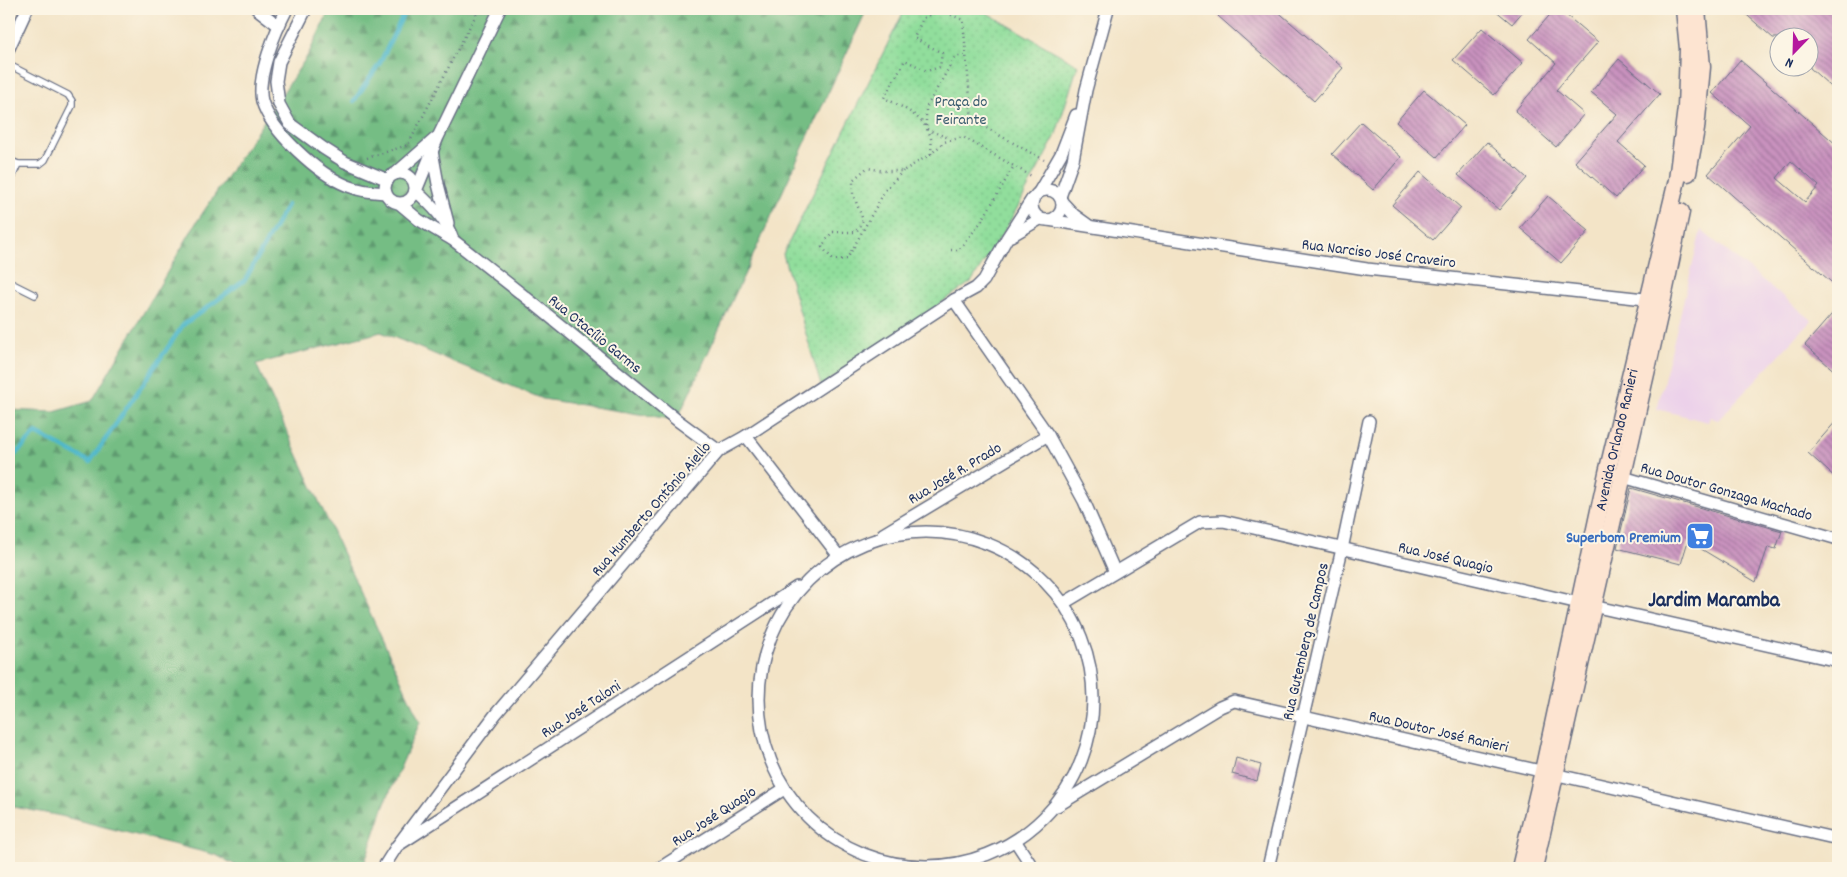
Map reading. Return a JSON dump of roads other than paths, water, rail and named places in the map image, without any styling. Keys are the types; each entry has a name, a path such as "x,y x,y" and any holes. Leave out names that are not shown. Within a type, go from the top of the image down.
{"main road":[{"name":"Avenida Orlando Ranieri","path":"1684,9 1695,50"},
{"name":"Avenida Orlando Ranieri","path":"1586,605 1624,476 1656,301 1669,244 1695,50 1697,9"},
{"name":"Avenida Orlando Ranieri","path":"1534,868 1550,772 1586,605 1607,473 1656,301"},
{"name":"Avenida Orlando Ranieri","path":"1520,868 1550,772"}],"street":[{"path":"9,48 27,9"},
{"path":"257,9 279,26"},
{"path":"287,9 267,58 262,80 262,99 273,124 292,146 328,174 347,185 361,190 386,193"},
{"path":"306,9 279,62 276,80 279,104 290,124 345,162 392,177 400,173 409,176 415,184 416,191"},
{"path":"438,137 386,184 386,193 391,201 400,204 409,201 416,191 438,137 500,9"},
{"path":"1007,238 1044,220 1056,218 1061,210 1061,199 1073,160 1086,90 1108,9"},
{"path":"1007,238 1036,190 1061,154 1086,90"},
{"path":"432,150 438,184 451,235"},
{"path":"1036,190 1046,189 1054,191 1061,199"},
{"path":"1036,190 1031,207 1034,214 1044,220"},
{"name":"Rua Otacílio Garms","path":"416,191 432,206 451,235"},
{"name":"Rua Narciso José Craveiro","path":"1061,199 1074,215 1092,227"},
{"name":"Rua Otacílio Garms","path":"400,204 419,220 451,235 677,420 719,451"},
{"name":"Rua Narciso José Craveiro","path":"1044,220 1367,269 1656,301"},
{"name":"Rua Humberto Ontõnio Aiello","path":"396,846 495,715 719,451 746,436 954,300 976,288 984,280 1007,238"},
{"path":"954,300 1048,435 1084,501 1116,572"},
{"name":"Rua Gutemberg de Campos","path":"1268,868 1342,549 1369,421"},
{"name":"Rua José R. Prado","path":"876,538 1048,435"},
{"path":"746,436 838,556"},
{"name":"Rua Doutor Gonzaga Machado","path":"1607,473 1624,476 1838,539"},
{"name":"Rua José Quagio","path":"1064,603 1200,522 1224,521 1838,661"},
{"path":"918,531 960,534 1000,548 1036,572 1064,603 1088,652 1095,706 1084,760 1056,807 1016,842 964,865 915,867 864,855 818,828 784,789 762,738 758,682 772,629 803,583 838,556 876,538 918,531"},
{"name":"Rua José Taloni","path":"383,868 396,846 803,583"},
{"name":"Rua Doutor José Ranieri","path":"1056,807 1220,707 1234,701 1838,839"},
{"name":"Rua José Quagio","path":"660,868 784,789"},
{"path":"1016,842 1033,868"}],"lane":[{"path":"9,64 68,96 72,101 72,106 45,160 40,164 33,165 18,164 9,160"},
{"path":"9,185 18,164"},
{"path":"9,282 35,295"}],"waterway":[{"path":"354,101 380,63 406,9"},
{"path":"9,461 36,433 90,462 183,325 245,280 287,205"}],"place":[{"name":"Superbom Premium","path":"1700,536"}],"district":[{"name":"Jardim Maramba","path":"1714,599"}],"park label":[{"name":"Praça do Feirante","path":"961,109"}]}
